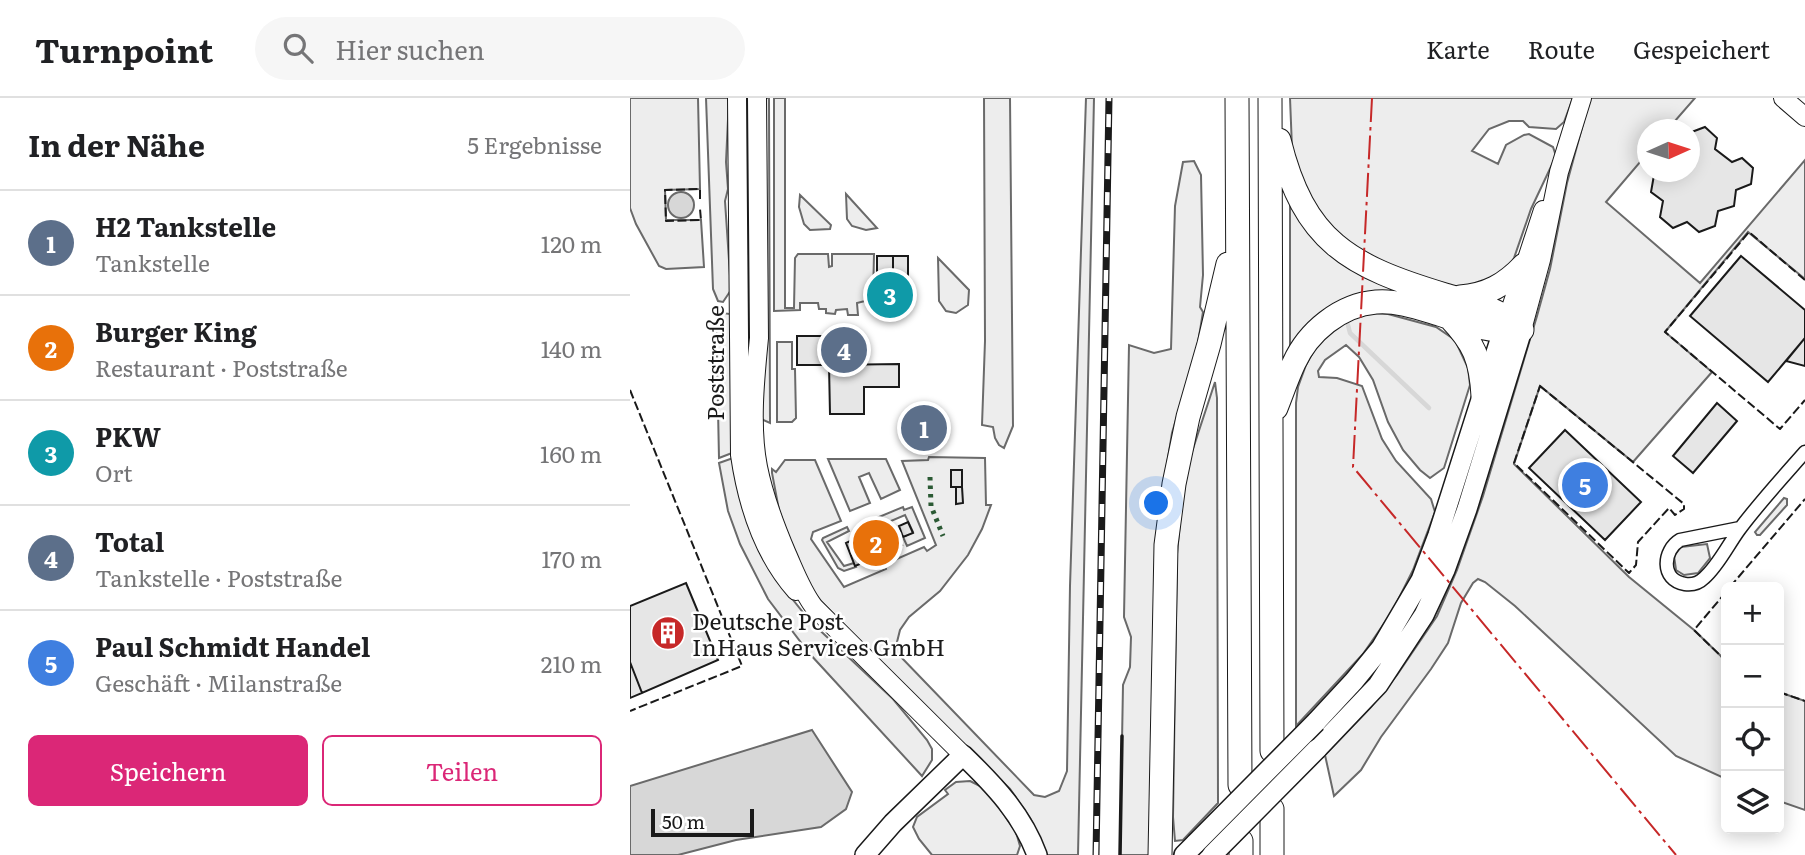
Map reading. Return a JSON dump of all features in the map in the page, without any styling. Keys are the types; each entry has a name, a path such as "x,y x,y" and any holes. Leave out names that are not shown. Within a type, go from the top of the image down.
{"highway":[{"path":"1237,98 1240,785"},
{"path":"1270,100 1285,164 1305,211 1322,234 1340,250 1451,307 1473,347 1482,375 1483,396"},
{"path":"1270,100 1272,751"},
{"path":"1160,855 1166,545 1174,484 1188,417 1209,344 1237,227"},
{"path":"1451,307 1490,291 1512,278 1524,265"},
{"path":"1271,421 1294,361 1308,340 1323,325 1342,313 1376,302 1417,307 1451,307 1499,311 1511,326"},
{"path":"1272,809 1272,855"}],"main road":[{"path":"1197,851 1381,648 1421,580 1483,396 1511,326"},
{"path":"1197,851 1317,749 1378,685 1424,615 1446,570 1467,509 1511,326"},
{"path":"865,855 893,823 963,755 1007,800 1030,836 1037,855"}],"street":[{"name":"Poststraße","path":"737,98 739,435 742,471 751,508 771,555 792,587 963,755"},
{"name":"Poststraße","path":"757,98 759,338 755,369 756,453 778,532 800,583 814,607"},
{"path":"1511,326 1541,260 1559,172 1582,98"},
{"path":"1783,98 1805,117"},
{"path":"1511,326 1524,265 1559,172"},
{"path":"1740,528 1680,540 1669,550 1666,557 1668,572 1673,578 1687,585 1701,581 1740,528 1805,452"}],"shaded area":[{"path":"630,98 698,98 700,189 665,190 666,220 701,220 704,267 666,269 659,266 636,224 630,208"},
{"path":"706,98 729,98 726,162 728,189 725,201 731,290 723,302 718,301 713,289"},
{"path":"765,98 769,98 770,423 761,419"},
{"path":"774,98 785,98 785,308 794,308 795,258 798,254 828,254 829,267 832,266 832,254 874,254 873,299 857,303 858,315 848,315 847,309 836,310 835,314 826,313 826,309 819,309 818,303 800,303 800,310 774,311"},
{"path":"984,98 1010,98 1013,426 1004,448 995,438 993,427 982,425 985,341"},
{"path":"1086,98 1094,98 1078,855 1047,855 1030,818 1010,789 866,648 807,583 779,510 772,469 776,472 785,460 815,460 841,521 813,532 811,539 844,587 886,569 885,564 924,547 927,551 936,545 902,461 928,460 929,457 985,458 986,505 991,505 982,529 968,555 940,591 909,617 900,630 897,642 899,655 1034,795 1045,797 1059,791 1067,771 1070,586"},
{"path":"1290,98 1573,98 1564,122 1556,129 1529,127 1523,121 1509,121 1489,129 1472,151 1498,164 1506,145 1529,134 1553,147 1556,156 1531,209 1514,258 1505,273 1491,283 1452,290 1358,252 1312,210 1292,148"},
{"path":"1590,98 1695,98 1677,119 1637,119 1637,166 1606,202 1700,283 1805,160 1805,279 1748,232 1665,332 1712,372 1633,462 1540,386 1514,464 1629,577 1694,630 1721,656 1721,777 1676,756 1515,606 1478,579 1461,603 1448,643 1431,669 1381,737 1361,770 1334,796 1325,755 1397,675 1437,616 1457,570 1483,496 1537,316 1550,269 1567,183"},
{"path":"1194,161 1201,175 1203,275 1200,307 1203,312 1197,349 1172,433 1161,502 1149,855 1120,855 1123,685 1130,667 1131,637 1124,617 1129,345 1154,353 1171,349 1175,206 1183,162"},
{"path":"681,192 690,196 694,205 690,214 681,218 672,214 668,205 672,196"},
{"path":"846,194 877,228 866,230 852,226 847,219"},
{"path":"800,195 831,225 830,229 810,230 804,224 799,207"},
{"path":"1290,196 1298,213 1446,303 1385,295 1290,356"},
{"path":"745,221 751,221 751,357 747,347"},
{"path":"938,258 969,290 968,305 956,313 946,311 939,301"},
{"path":"716,312 730,314 732,453 719,458"},
{"path":"1372,313 1388,314 1436,327 1455,340 1468,368 1470,385 1444,468 1430,478 1403,450 1388,422 1373,380 1359,357 1346,345 1325,360 1318,371 1319,377 1337,378 1362,386 1382,439 1396,461 1431,499 1435,512 1413,570 1392,612 1363,654 1296,726 1298,387 1318,343 1337,326 1352,318"},
{"path":"777,342 792,342 796,418 792,422 777,422"},
{"path":"1215,382 1218,803 1183,840 1175,841 1173,817 1177,554 1188,464"},
{"path":"733,458 778,581 810,621 893,699 927,740 932,749 932,760 922,776 809,653 768,599 740,544 728,511 719,463"},
{"path":"828,459 886,459 900,490 881,499 869,473 859,477 870,503 850,511"},
{"path":"1784,498 1787,499 1787,505 1760,535 1757,535 1755,532"},
{"path":"903,507 904,510 912,507 925,538 907,546 903,537 913,532 905,515 865,532 862,524"},
{"path":"847,527 849,531 827,542 844,566 854,563 856,567 844,571 838,568 822,540"},
{"path":"1707,544 1710,558 1698,573 1684,575 1676,570 1674,556 1681,547"},
{"path":"1784,694 1805,701 1805,810 1784,803"},
{"path":"812,730 852,792 846,809 821,827 736,840 678,855 630,855 630,786"},
{"path":"970,781 986,789 1016,832 1020,846 1017,855 932,855 919,839 913,827 917,817 948,794 945,790 956,782"}],"building":[{"path":"1705,127 1717,138 1715,149 1732,162 1742,158 1753,168 1751,184 1736,190 1734,206 1718,211 1715,226 1699,232 1687,222 1673,228 1660,217 1663,201 1651,192 1653,182 1700,182 1700,129"},
{"path":"877,256 893,256 893,312 887,312 887,278 877,278"},
{"path":"893,256 908,256 908,311 893,312"},
{"path":"1741,256 1805,310 1805,338 1768,382 1690,316"},
{"path":"797,336 823,336 823,365 797,365"},
{"path":"823,336 865,336 865,365 823,365"},
{"path":"1805,338 1805,366 1786,361"},
{"path":"899,364 899,387 864,387 864,414 830,414 829,365"},
{"path":"1717,403 1737,421 1693,473 1673,456"},
{"path":"922,419 933,419 933,431 923,431"},
{"path":"1565,430 1641,502 1605,540 1529,468"},
{"path":"951,470 962,470 962,487 951,487"},
{"path":"956,487 962,487 963,503 956,504"},
{"path":"908,522 913,533 903,537 899,526"},
{"path":"891,524 902,545 860,564 850,541"},
{"path":"850,541 860,564 855,566 846,543"},
{"name":"Deutsche Post InHaus Services GmbH","path":"686,583 718,660 642,693 630,662 630,606"},
{"path":"630,662 642,693 630,698"}],"waterway":[{"path":"1348,325 1350,333 1429,408"}],"railway":[{"path":"1096,855 1109,98"}],"hedge":[{"path":"930,477 931,506 943,536"}],"fence":[{"path":"700,199 700,189 665,190 666,221 701,220 700,209"},
{"path":"1805,280 1749,232 1665,332 1780,429 1805,400"},
{"path":"1540,386 1684,504 1684,509 1675,515 1669,508 1638,542 1636,565 1629,573 1514,463 1540,386"},
{"path":"630,390 742,666 630,711"},
{"path":"1734,582 1805,499"},
{"path":"1721,598 1694,630 1721,656"},
{"path":"1784,694 1805,701"}],"wall":[{"path":"1120,855 1122,736"}],"power":[{"path":"1372,98 1353,467 1676,855"}],"place":[{"name":"PKW","path":"890,295"},
{"name":"Total","path":"844,350"},
{"name":"H2 Tankstelle","path":"924,428"},
{"name":"Paul Schmidt Handel","path":"1585,485"},
{"name":"Burger King","path":"876,543"},
{"name":"Deutsche Post InHaus Services GmbH","path":"668,633"}]}
